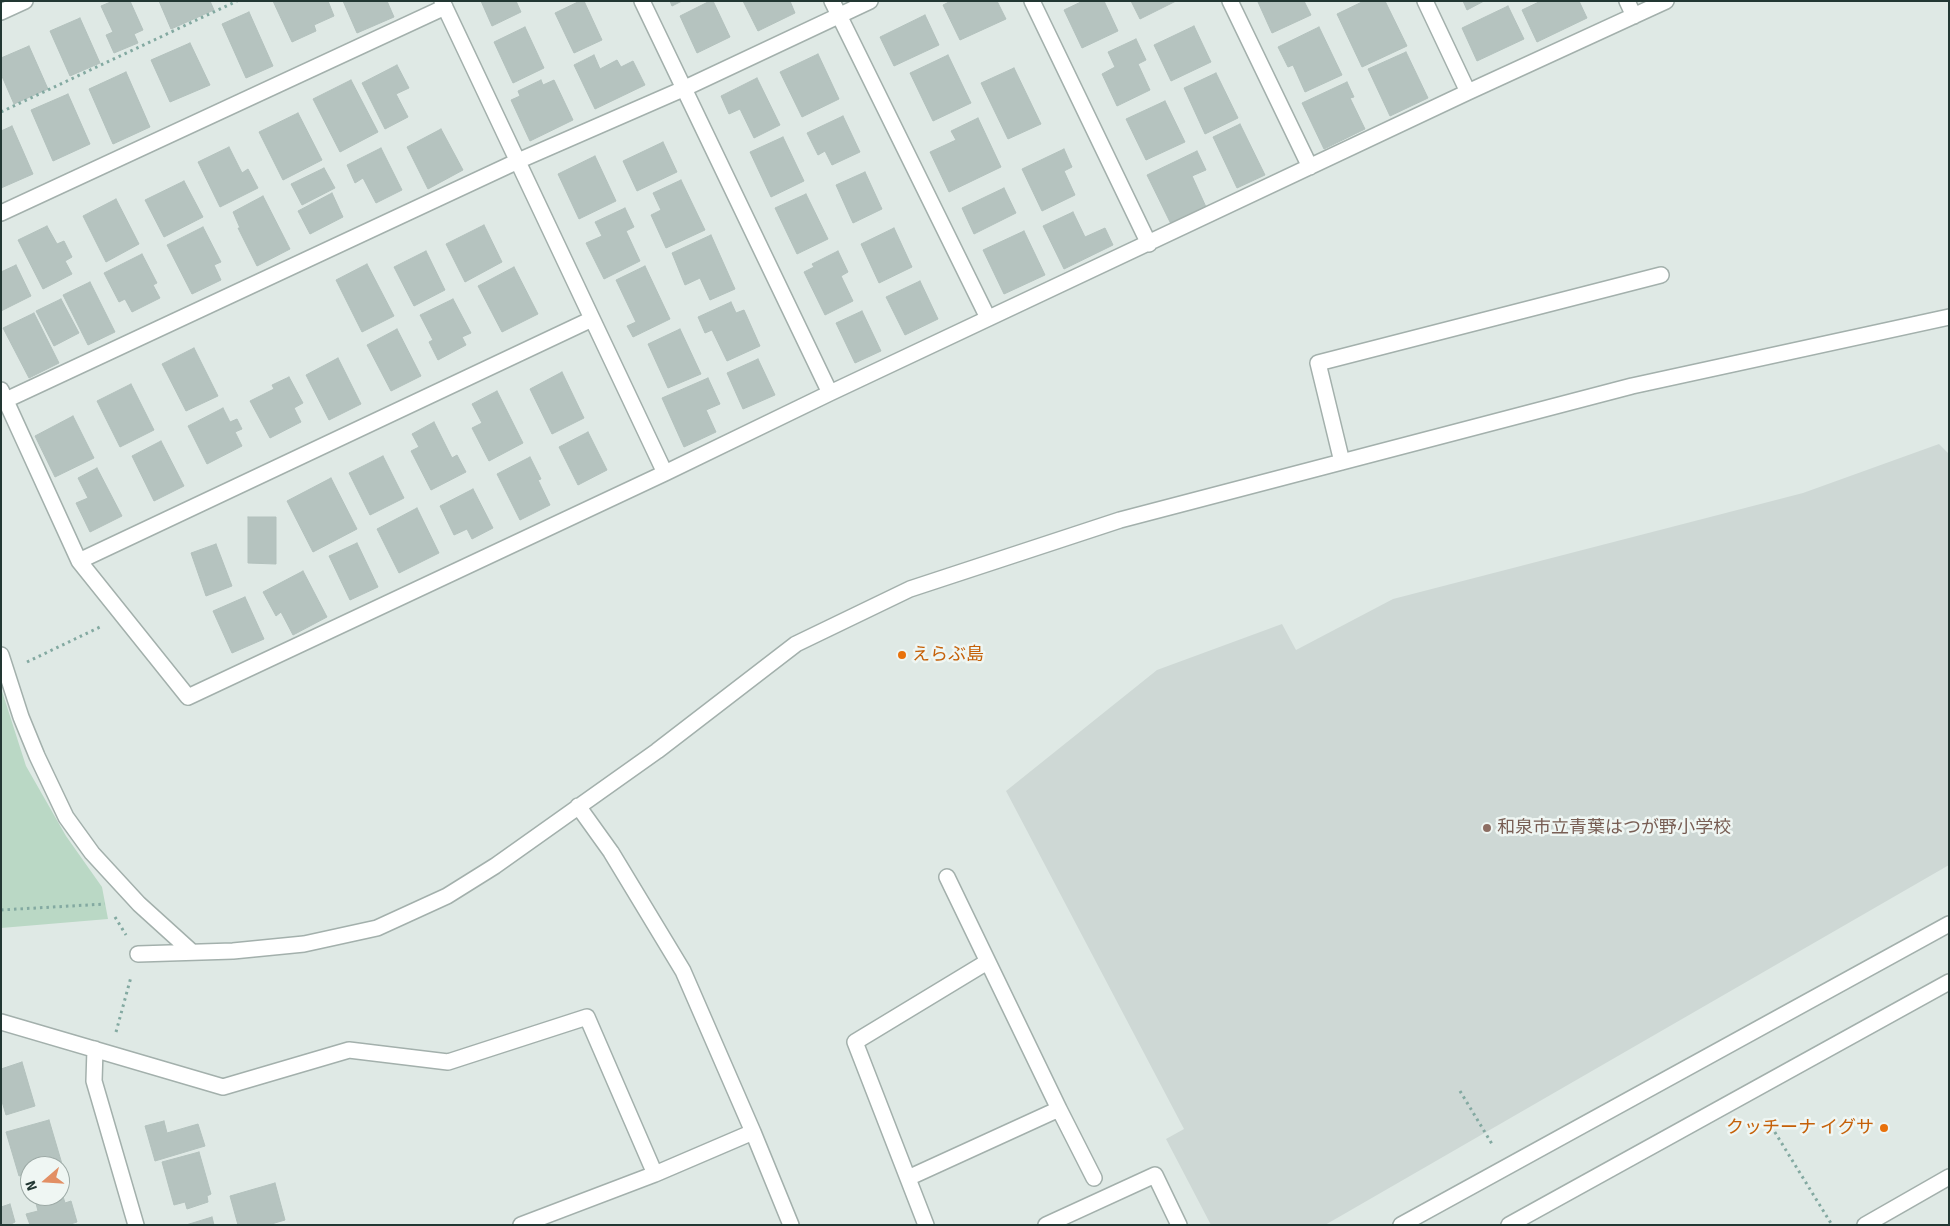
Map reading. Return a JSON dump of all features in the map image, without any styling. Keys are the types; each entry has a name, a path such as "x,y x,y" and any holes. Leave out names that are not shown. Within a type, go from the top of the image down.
{"street":[{"path":"1,12 26,1"},
{"path":"642,1 683,90 830,393"},
{"path":"832,1 988,318"},
{"path":"870,1 683,90 518,161 4,395 80,561 188,697 665,473 988,318 1666,1"},
{"path":"1032,1 1149,244"},
{"path":"1230,1 1310,167"},
{"path":"1425,1 1468,92"},
{"path":"1627,1 1634,16"},
{"path":"1,213 443,4 665,473"},
{"path":"1342,462 1318,363 1661,275"},
{"path":"138,954 233,951 304,944 378,928 447,896 495,866 657,751 796,644 910,589 1120,520 1632,386 1949,317"},
{"path":"80,561 592,319"},
{"path":"1,654 21,718 36,756 66,817 92,853 140,904 192,952"},
{"path":"578,806 611,852 683,971 791,1225"},
{"path":"947,877 1094,1178"},
{"path":"1401,1225 1949,924"},
{"path":"926,1225 856,1042 987,962"},
{"path":"1509,1225 1949,982"},
{"path":"1,1022 223,1087 349,1050 448,1062 587,1017 655,1174"},
{"path":"95,1050 94,1080 136,1225"},
{"path":"908,1178 1059,1109"},
{"path":"521,1225 655,1174 753,1132"},
{"path":"1046,1225 1155,1175 1179,1225"},
{"path":"1864,1225 1949,1177"}],"path":[{"path":"1,112 237,1"},
{"path":"7,671 124,616"},
{"path":"1,910 116,903 140,904"},
{"path":"110,1054 138,954 112,912"},
{"path":"1460,1091 1492,1144"},
{"path":"1768,1121 1832,1225"}],"shaded area":[{"name":"和泉市立青葉はつが野小学校","path":"1939,444 1949,454 1949,865 1325,1225 1211,1225 1166,1139 1184,1129 1006,791 1157,670 1282,624 1296,650 1393,599 1803,493"}],"green space":[{"path":"1,688 26,766 66,836 102,887 108,919 1,928"}],"building":[{"path":"113,1 130,1 143,30 134,34 138,43 114,53 106,35 113,32 101,6"},
{"path":"159,1 210,1 214,10 171,29"},
{"path":"273,1 328,1 334,16 314,25 316,31 292,42"},
{"path":"343,1 387,1 394,17 357,33"},
{"path":"481,1 516,1 521,12 492,26"},
{"path":"580,1 584,1 602,40 574,53 555,13"},
{"path":"670,1 682,1 672,6"},
{"path":"713,1 730,37 697,53 680,16"},
{"path":"743,1 790,1 795,13 758,31"},
{"path":"951,1 997,1 1006,19 960,40 943,5"},
{"path":"1083,1 1104,1 1118,31 1082,48 1064,10"},
{"path":"1131,1 1176,1 1140,19"},
{"path":"1304,1 1311,15 1272,33 1258,2"},
{"path":"1364,1 1385,1 1407,46 1362,67 1337,14"},
{"path":"1463,1 1484,1 1467,10"},
{"path":"1541,1 1579,1 1587,18 1537,42 1522,10"},
{"path":"1508,6 1524,39 1477,61 1462,28"},
{"path":"249,12 273,66 246,78 222,24"},
{"path":"925,15 939,45 894,66 880,37"},
{"path":"80,18 100,63 70,76 50,31"},
{"path":"1194,26 1211,62 1171,81 1154,45"},
{"path":"525,27 544,68 513,83 494,42"},
{"path":"1319,27 1342,75 1305,92 1293,65 1288,67 1278,47"},
{"path":"1136,39 1146,60 1138,64 1150,90 1117,106 1102,74 1115,67 1108,52"},
{"path":"190,43 210,85 170,102 151,60"},
{"path":"29,46 48,89 14,104 1,74 1,58"},
{"path":"1406,52 1428,98 1390,116 1368,69"},
{"path":"818,54 839,99 802,117 780,72"},
{"path":"594,55 600,69 617,60 621,67 633,61 645,85 595,109 574,65"},
{"path":"948,55 971,103 933,121 910,73"},
{"path":"397,65 409,88 396,94 408,117 385,129 362,83"},
{"path":"1014,68 1041,124 1008,139 981,83"},
{"path":"126,72 150,127 113,144 89,89"},
{"path":"1216,73 1238,118 1205,134 1184,88"},
{"path":"757,78 780,125 754,138 740,109 729,114 721,96"},
{"path":"351,80 378,132 340,152 313,99"},
{"path":"541,80 543,85 554,80 573,120 530,141 511,100 520,96 518,91"},
{"path":"1347,82 1354,97 1350,98 1365,129 1324,149 1302,103"},
{"path":"68,94 90,144 53,161 31,110"},
{"path":"1165,101 1185,142 1146,160 1126,119"},
{"path":"298,113 322,160 283,180 259,132"},
{"path":"843,116 860,152 832,165 825,151 818,155 807,133"},
{"path":"978,118 1001,167 949,192 930,152 956,140 951,131"},
{"path":"1240,124 1265,175 1237,188 1213,137"},
{"path":"12,126 33,174 1,188 1,131"},
{"path":"441,129 463,170 428,189 407,147"},
{"path":"783,137 804,181 771,197 750,152"},
{"path":"663,142 677,172 637,191 623,161"},
{"path":"229,147 242,173 248,169 258,188 220,207 198,162"},
{"path":"381,148 402,190 376,203 363,178 355,183 347,165"},
{"path":"1064,149 1072,167 1064,171 1075,195 1042,211 1022,169"},
{"path":"1197,151 1206,170 1192,176 1206,207 1171,224 1147,175"},
{"path":"595,156 616,201 579,219 558,174"},
{"path":"324,168 335,188 302,205 291,184"},
{"path":"865,172 882,209 853,223 836,185"},
{"path":"681,180 705,230 666,248 651,215 661,210 653,193"},
{"path":"184,181 203,217 164,237 145,200"},
{"path":"1004,188 1016,213 974,234 962,208"},
{"path":"332,193 343,217 310,234 298,211"},
{"path":"806,194 828,239 797,254 775,208"},
{"path":"263,196 290,249 257,266 238,228 240,228 233,212"},
{"path":"116,199 139,244 106,262 83,216"},
{"path":"625,208 634,227 626,231 640,261 604,279 586,243 602,236 595,222"},
{"path":"1073,212 1085,237 1105,228 1113,245 1064,269 1043,226"},
{"path":"484,225 502,262 465,282 446,244"},
{"path":"47,226 57,244 64,241 72,257 65,261 72,274 43,289 18,240"},
{"path":"203,227 221,262 214,265 221,280 192,294 167,245"},
{"path":"894,228 912,267 879,283 861,244"},
{"path":"1024,231 1045,275 1004,294 983,250"},
{"path":"711,235 735,289 710,300 700,278 685,285 672,253"},
{"path":"426,251 445,290 414,306 394,267"},
{"path":"838,251 848,272 841,276 853,301 825,315 804,272 814,267 812,264"},
{"path":"142,254 157,283 153,285 160,298 132,312 125,299 119,302 104,273"},
{"path":"367,264 394,316 362,332 336,280"},
{"path":"16,265 31,296 1,311 1,272"},
{"path":"645,266 670,319 633,337 627,326 636,322 616,280"},
{"path":"514,267 538,314 502,332 478,286"},
{"path":"920,281 938,319 905,335 886,297"},
{"path":"90,282 115,332 88,345 63,295"},
{"path":"61,299 79,333 54,346 36,311"},
{"path":"453,299 471,333 462,337 466,345 438,360 429,342 433,340 420,315"},
{"path":"731,302 736,313 744,310 760,346 727,361 712,330 705,333 698,317"},
{"path":"862,311 881,351 855,363 836,323"},
{"path":"34,313 59,363 29,378 3,328"},
{"path":"397,329 421,376 391,391 367,345"},
{"path":"680,329 701,374 668,388 648,344"},
{"path":"194,348 218,396 186,411 162,364"},
{"path":"338,358 361,404 329,420 306,375"},
{"path":"758,359 775,395 743,409 727,373"},
{"path":"562,372 584,418 552,434 530,389"},
{"path":"289,377 303,403 294,408 301,422 270,438 250,401 274,389 272,385"},
{"path":"708,378 720,404 706,410 716,432 684,447 662,398"},
{"path":"131,384 154,430 120,447 97,401"},
{"path":"497,391 523,443 489,461 472,428 482,423 472,404"},
{"path":"223,408 230,422 237,419 242,429 235,432 242,446 207,464 188,426"},
{"path":"73,416 94,458 55,477 35,436"},
{"path":"434,422 452,458 457,455 466,472 431,490 411,451 419,447 412,434"},
{"path":"588,432 607,470 578,485 559,447"},
{"path":"161,441 184,486 154,501 132,456"},
{"path":"383,456 404,498 370,515 349,473"},
{"path":"530,457 541,479 538,480 550,505 520,520 497,474"},
{"path":"97,468 122,516 90,532 76,503 88,498 78,478"},
{"path":"331,478 357,529 313,552 287,501"},
{"path":"473,489 493,528 472,539 467,529 454,535 440,506"},
{"path":"417,508 439,553 399,573 377,529"},
{"path":"248,517 276,517 276,564 248,563"},
{"path":"357,543 378,587 350,600 329,556"},
{"path":"216,544 232,586 206,596 191,553"},
{"path":"303,571 327,617 293,635 281,612 276,616 263,592"},
{"path":"245,597 264,639 232,653 213,611"},
{"path":"22,1062 35,1106 6,1115 1,1098 1,1069"},
{"path":"49,1120 60,1156 20,1156 19,1176 6,1132"},
{"path":"164,1121 167,1133 198,1124 205,1146 155,1161 145,1126"},
{"path":"199,1152 211,1194 207,1196 208,1202 187,1209 185,1202 174,1205 162,1162"},
{"path":"275,1183 285,1220 268,1225 238,1225 230,1196"},
{"path":"71,1201 77,1222 67,1225 30,1225 26,1214 38,1211 37,1206 70,1206"},
{"path":"10,1204 15,1222 9,1225 1,1225 1,1207"},
{"path":"212,1217 214,1225 186,1225"}],"place":[{"name":"えらぶ島","path":"902,655"},
{"name":"和泉市立青葉はつが野小学校","path":"1487,828"},
{"name":"クッチーナ イグサ","path":"1884,1128"}]}
